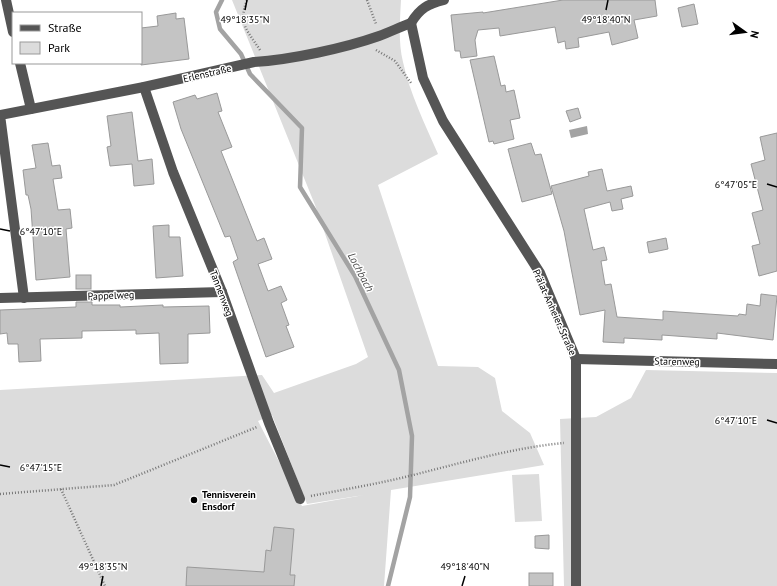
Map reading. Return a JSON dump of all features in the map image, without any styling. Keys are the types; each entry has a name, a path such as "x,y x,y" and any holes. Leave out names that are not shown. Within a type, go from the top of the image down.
{"street":[{"path":"6,0 12,27"},
{"path":"411,23 426,2 444,0"},
{"name":"Erlenstraße","path":"0,115 144,87 254,62 267,62 331,49 379,36 411,23"},
{"name":"Prälat-Anheier-Straße","path":"411,23 423,78 443,121 540,273 576,359 576,586"},
{"path":"20,64 31,109"},
{"name":"Tannenweg","path":"144,87 173,172 222,292 269,423 300,499"},
{"path":"0,115 24,298"},
{"name":"Pappelweg","path":"0,298 222,292"},
{"name":"Starenweg","path":"576,359 777,364"}],"path":[{"path":"247,0 242,12 243,24 267,62"},
{"path":"367,0 373,12 379,36"},
{"path":"0,494 114,485 269,423"},
{"path":"300,499 401,478 423,471 539,445 575,442"},
{"path":"61,489 105,586"}],"green space":[{"path":"232,0 401,0 401,54 414,97 438,154 378,185 438,366 478,367 495,378 502,411 530,433 544,465 391,490 384,586 0,586 0,390 262,375 274,393 356,364 368,357 315,205","holes":["272,415 307,504 364,495 302,506 258,421"]},
{"path":"646,370 777,373 777,586 564,586 560,419 596,417 631,398"},
{"path":"539,474 542,521 515,522 512,475"}],"shaded area":[{"path":"587,126 588,134 571,138 569,130"}],"building":[{"path":"563,0 655,0 657,16 634,20 638,38 612,45 609,32 578,38 579,47 566,49 565,41 558,43 555,27 500,36 499,28 478,30 475,40 477,56 461,58 460,51 455,51 451,15 483,13"},
{"path":"694,4 698,24 682,27 678,8"},
{"path":"176,13 176,19 184,18 189,59 141,65 142,28 158,26 157,16"},
{"path":"494,56 501,86 505,85 506,92 514,90 520,118 510,120 514,139 494,144 493,141 489,142 470,60"},
{"path":"217,93 222,111 218,112 232,147 221,151 257,241 264,238 272,259 258,264 268,291 281,286 287,300 281,303 289,325 286,326 294,347 266,357 233,262 238,259 230,236 225,237 181,129 173,102 195,95 197,99"},
{"path":"578,108 581,118 570,122 566,111"},
{"path":"132,112 138,161 152,159 154,184 134,186 132,164 110,166 107,147 111,146 107,116"},
{"path":"777,133 777,271 759,276 752,246 760,244 752,213 763,210 751,164 765,160 760,137"},
{"path":"48,143 52,166 60,165 62,178 53,179 58,210 70,209 72,228 66,229 70,277 36,280 31,209 28,195 26,195 23,170 36,168 32,145"},
{"path":"531,143 535,155 541,154 552,194 522,202 508,149"},
{"path":"602,169 607,191 631,186 633,196 621,199 623,209 612,211 610,202 584,209 593,250 604,247 607,260 601,261 605,285 611,284 617,317 663,320 663,311 738,316 739,314 746,315 747,304 760,306 761,294 777,296 773,340 717,333 717,339 662,335 662,340 624,338 624,343 603,342 605,310 580,315 564,231 551,186 589,176 588,172"},
{"path":"169,225 169,237 180,237 183,276 156,278 153,226"},
{"path":"666,238 668,249 649,253 647,242"},
{"path":"76,275 91,275 91,289 76,289"},
{"path":"76,302 92,302 92,305 120,305 120,307 163,305 163,307 209,306 210,333 188,334 188,363 160,364 159,333 136,334 136,330 82,331 82,338 40,339 41,361 19,362 18,344 8,344 7,333 0,334 0,310 76,307"},
{"path":"274,527 294,529 290,575 295,575 294,586 186,586 187,567 264,572 266,550 271,551"},
{"path":"549,535 549,549 535,548 535,536"},
{"path":"529,573 553,573 553,586 529,586"}],"waterway":[{"name":"Lochbach","path":"222,0 216,12 220,29 241,54 250,74 302,128 300,187 355,276 399,370 412,436 410,497 388,586"}],"place":[{"name":"Tennisverein Ensdorf","path":"194,500"}]}
